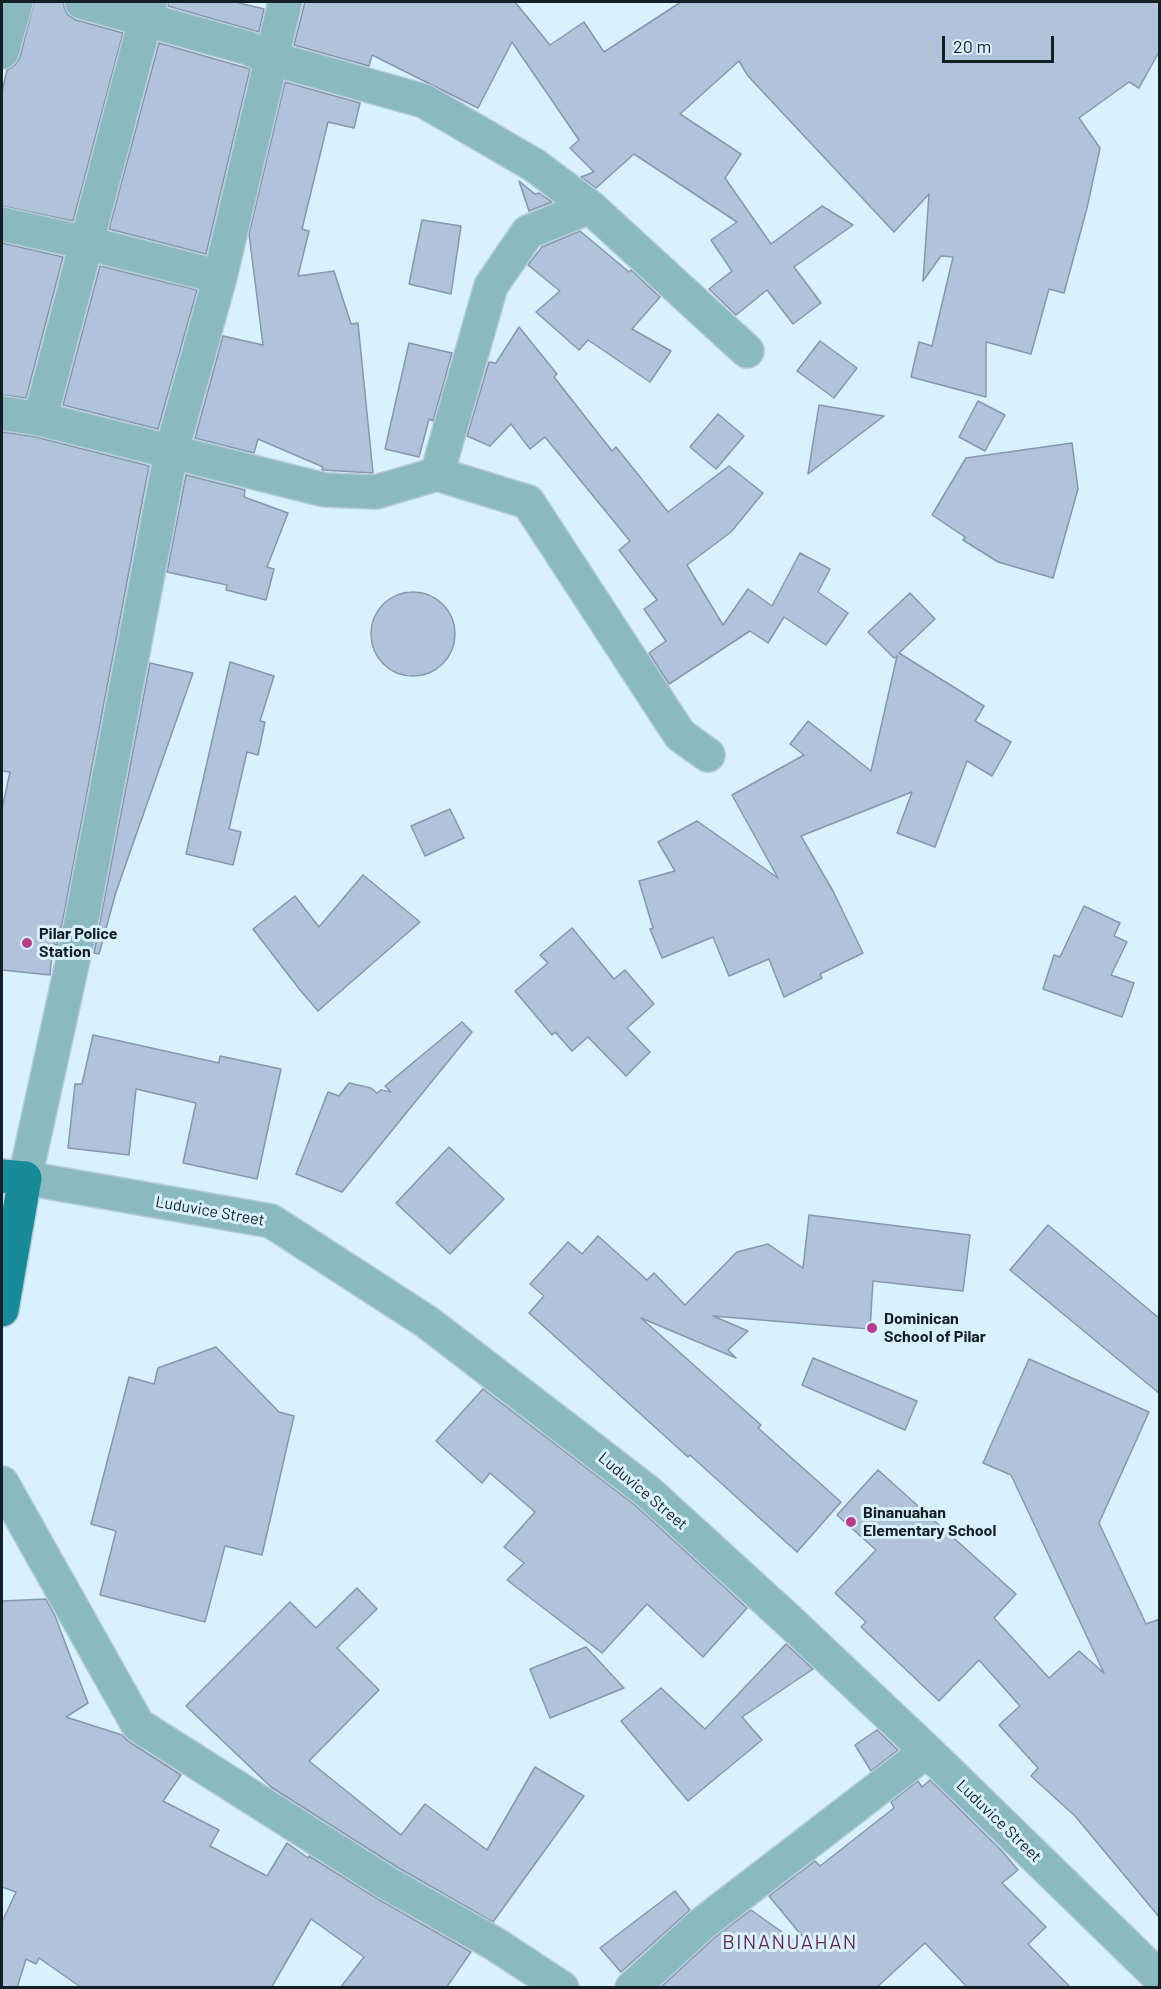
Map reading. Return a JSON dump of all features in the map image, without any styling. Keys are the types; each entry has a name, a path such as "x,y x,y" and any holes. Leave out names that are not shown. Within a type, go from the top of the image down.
{"main road":[{"path":"2,1310 13,1177"}],"street":[{"path":"2,52 16,2"},
{"path":"82,2 148,11 270,58 424,101 534,165 590,207 747,351"},
{"path":"13,1177 81,923 171,453 220,277 285,2"},
{"path":"40,419 148,11"},
{"path":"437,474 492,286 528,232 590,207"},
{"path":"2,224 220,277"},
{"path":"2,413 40,419 325,490 376,492 437,474 528,502 680,735 708,755"},
{"name":"Luduvice Street","path":"13,1177 271,1221 427,1322 648,1492 927,1751 1160,1978"},
{"path":"2,1483 138,1725 387,1883 495,1944 562,1988"},
{"path":"632,1988 702,1924 927,1751"}],"building":[{"path":"34,2 64,2 68,15 76,20 123,33 73,221 2,206 2,92 7,70 15,65 20,57"},
{"path":"168,2 235,2 264,9 259,32 168,6"},
{"path":"305,2 515,2 550,45 584,22 604,52 681,2 1160,2 1160,50 1139,88 1129,82 1079,118 1100,148 1087,208 1064,293 1049,289 1031,354 986,342 986,397 911,377 919,342 932,346 953,257 941,256 923,281 929,194 894,232 748,76 739,61 680,114 741,154 725,178 771,244 822,206 853,225 794,267 821,303 793,324 767,290 736,315 709,289 732,271 711,240 737,222 634,154 596,188 581,177 594,172 570,148 579,140 512,42 478,108 372,55 369,66 294,45"},
{"path":"159,43 250,69 206,254 109,229"},
{"path":"285,82 360,103 354,128 328,122 302,229 309,231 298,276 334,271 351,324 358,323 373,473 322,470 323,467 258,439 254,453 195,438 223,336 263,345 249,234"},
{"path":"519,181 535,194 539,193 552,202 529,211"},
{"path":"422,220 461,226 451,294 409,284"},
{"path":"580,231 629,272 631,270 660,297 632,329 671,351 650,382 588,340 579,350 536,312 560,291 528,265 542,247"},
{"path":"2,243 63,257 26,398 2,395"},
{"path":"100,266 197,290 158,429 63,405"},
{"path":"519,327 557,374 554,377 612,451 616,447 668,512 729,466 763,493 731,532 687,565 723,625 748,589 772,606 800,553 830,569 818,592 848,613 826,645 784,617 768,643 750,631 669,684 649,653 666,641 644,609 657,600 619,550 630,541 545,437 530,449 511,424 490,446 467,436 489,362 496,363"},
{"path":"820,341 857,368 834,398 797,371"},
{"path":"409,343 452,353 433,421 429,419 419,457 385,449"},
{"path":"978,401 1005,415 985,451 959,437"},
{"path":"819,405 884,416 808,474"},
{"path":"718,414 744,436 716,469 690,447"},
{"path":"2,432 36,437 149,466 63,919 57,945 53,944 50,975 2,970 2,809 10,772 2,771"},
{"path":"1072,443 1078,489 1053,578 998,562 963,540 965,537 932,515 966,458"},
{"path":"186,475 245,490 244,497 288,513 267,567 274,569 266,600 226,590 227,585 167,572"},
{"path":"405,592 421,592 437,599 448,610 455,626 452,650 443,664 421,676 405,676 389,669 378,658 371,642 371,626 378,610 389,599"},
{"path":"910,593 935,619 899,653 984,706 975,721 1011,742 992,776 967,761 935,847 897,833 912,792 801,836 833,891 863,953 820,974 822,978 784,997 769,959 729,976 713,937 662,958 650,929 653,928 639,881 675,871 658,842 697,821 778,878 732,795 804,755 790,744 808,721 871,771 897,656 894,658 868,632"},
{"path":"230,662 274,676 260,721 265,722 258,755 247,752 229,829 241,832 233,865 186,854"},
{"path":"150,663 193,673 116,892 99,954 94,953"},
{"path":"450,809 464,838 425,856 411,826"},
{"path":"363,875 420,922 318,1011 253,929 295,896 319,927"},
{"path":"1084,906 1120,923 1114,936 1127,942 1111,975 1134,983 1122,1017 1043,989 1054,955 1060,957"},
{"path":"572,928 614,979 625,970 654,1004 627,1028 650,1052 626,1076 588,1037 572,1051 555,1032 552,1035 515,991 548,963 540,955"},
{"path":"462,1022 472,1032 342,1192 296,1174 328,1092 339,1096 349,1083 371,1088 377,1093 381,1090 391,1092 385,1086"},
{"path":"93,1035 219,1063 220,1056 281,1069 257,1179 183,1163 196,1103 136,1089 129,1155 68,1148 75,1084 82,1084"},
{"path":"449,1147 504,1199 450,1254 396,1203"},
{"path":"809,1215 970,1235 963,1291 873,1281 870,1329 713,1316 748,1331 728,1350 736,1358 641,1318 761,1425 758,1428 841,1502 797,1552 529,1313 544,1296 530,1284 568,1242 582,1254 598,1236 647,1280 654,1273 685,1305 737,1252 768,1244 803,1268"},
{"path":"1048,1225 1160,1319 1160,1394 1010,1270"},
{"path":"216,1347 279,1412 294,1416 262,1555 225,1546 205,1622 100,1595 116,1531 91,1524 129,1377 154,1384 158,1368"},
{"path":"813,1358 917,1401 905,1430 802,1385"},
{"path":"1029,1359 1149,1412 1099,1523 1146,1624 1160,1619 1160,1918 1075,1816 1031,1776 1038,1768 999,1725 1020,1706 979,1660 939,1701 861,1627 866,1622 835,1593 876,1550 837,1515 878,1470 1016,1594 994,1618 1049,1678 1079,1651 1104,1673 1011,1475 983,1463"},
{"path":"483,1389 636,1506 747,1608 703,1657 647,1604 602,1653 507,1580 524,1563 504,1547 535,1512 490,1473 482,1483 436,1441"},
{"path":"357,1588 377,1609 337,1648 379,1690 309,1761 401,1835 425,1804 487,1850 535,1767 584,1796 493,1922 397,1867 271,1787 186,1706 290,1602 316,1628"},
{"path":"46,1599 55,1616 88,1703 66,1717 122,1735 181,1775 163,1801 219,1830 210,1846 267,1876 287,1843 308,1858 309,1856 378,1899 471,1952 446,1988 340,1988 364,1957 311,1919 271,1988 82,1988 39,1958 36,1964 26,1959 17,1988 2,1988 2,1922 16,1892 2,1887 2,1601"},
{"path":"786,1644 813,1669 742,1717 762,1740 688,1801 621,1721 661,1688 705,1729"},
{"path":"586,1647 624,1688 550,1718 530,1669"},
{"path":"877,1730 898,1750 871,1771 855,1745"},
{"path":"930,1780 1002,1851 1018,1870 1002,1883 1046,1927 1028,1944 1071,1988 968,1988 925,1943 876,1988 660,1988 714,1938 751,1910 803,1947 807,1942 769,1896 815,1861 820,1866 894,1808 891,1802 918,1781 922,1787"},
{"path":"675,1891 690,1910 621,1972 600,1948"}],"place":[{"name":"Pilar Police Station","path":"27,943"},
{"name":"Dominican School of Pilar","path":"872,1328"},
{"name":"Binanuahan Elementary School","path":"851,1522"}],"district":[{"name":"BINANUAHAN","path":"790,1942"}]}
